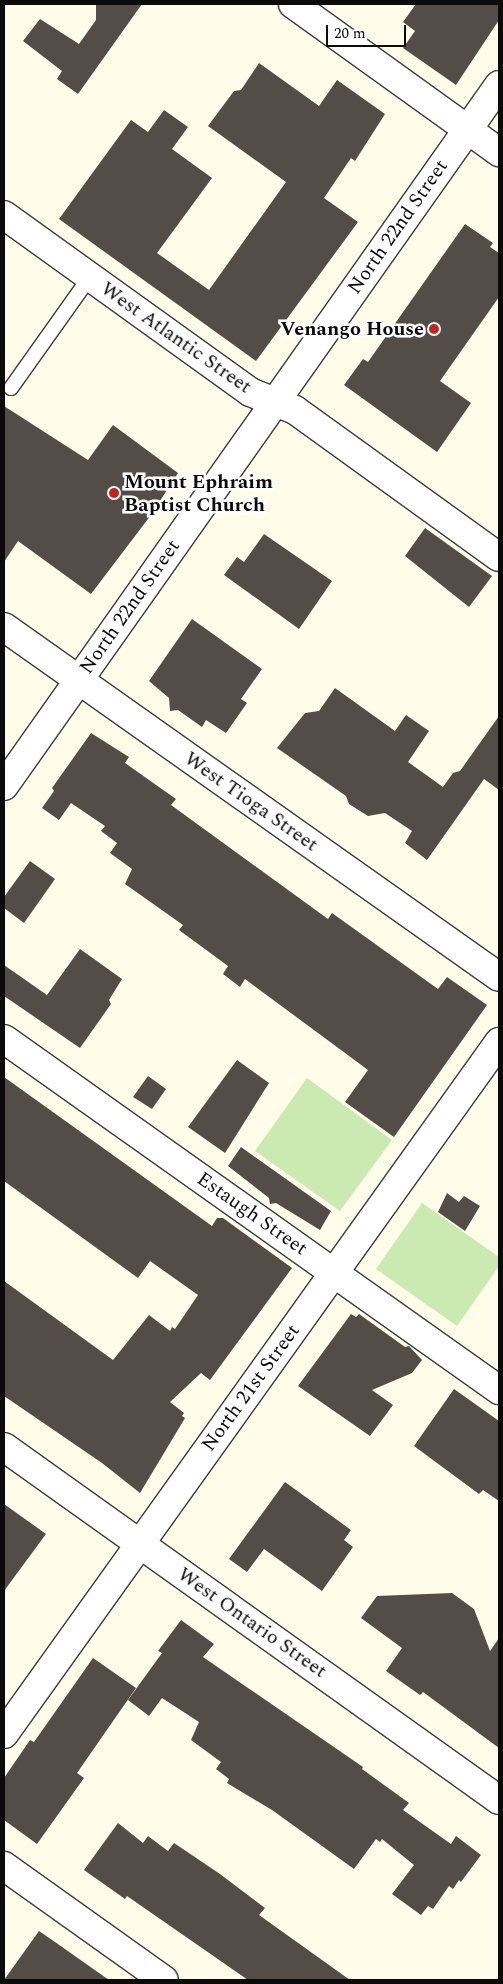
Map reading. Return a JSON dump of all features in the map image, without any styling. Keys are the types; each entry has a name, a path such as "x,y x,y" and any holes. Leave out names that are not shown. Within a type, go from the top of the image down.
{"street":[{"path":"293,4 499,152"},
{"name":"North 22nd Street","path":"4,786 499,85"},
{"name":"West Atlantic Street","path":"4,215 250,392 295,410 499,557"},
{"name":"West Tioga Street","path":"4,627 499,977"},
{"name":"Estaugh Street","path":"4,1039 336,1272 499,1390"},
{"name":"North 21st Street","path":"4,1734 138,1543 336,1272 499,1042"},
{"name":"West Ontario Street","path":"4,1447 499,1800"},
{"path":"4,1866 164,1980"}],"lane":[{"path":"11,388 90,277"}],"green space":[{"path":"307,1078 392,1140 340,1211 255,1151"},
{"path":"422,1203 499,1257 499,1266 457,1326 376,1269"}],"building":[{"path":"96,4 142,4 78,94 57,79 62,71 23,41 40,19 79,44 96,20"},
{"path":"416,4 499,4 499,20 456,85 403,48 415,31 403,22"},
{"path":"259,63 319,106 337,80 385,114 355,161 351,158 324,198 358,222 256,361 59,219 131,120 148,132 164,110 188,127 172,149 212,178 157,253 209,290 286,182 208,126 234,91 241,90"},
{"name":"Venango House","path":"465,224 493,243 490,247 499,253 499,297 440,381 471,403 437,452 344,385 363,359 368,362"},
{"name":"Mount Ephraim Baptist Church","path":"4,406 88,460 113,425 178,473 151,515 91,594 18,541 4,562"},
{"path":"425,528 492,576 469,607 405,556"},
{"path":"264,534 332,581 299,629 224,575 237,557 244,562"},
{"path":"192,619 262,669 241,699 247,703 226,733 206,720 202,727 178,710 170,711 169,698 149,681"},
{"path":"335,688 395,731 406,715 429,731 408,762 443,787 453,773 460,771 499,716 499,790 484,779 427,860 405,843 412,831 385,813 368,816 349,804 346,796 277,748 305,713 319,711"},
{"path":"91,733 129,757 125,763 176,799 171,805 328,919 332,913 438,989 447,977 487,1005 394,1137 345,1102 368,1070 245,979 240,987 223,974 228,966 179,930 183,925 125,884 132,869 110,853 117,843 101,831 105,826 71,803 59,820 42,808 54,791 52,788"},
{"path":"30,861 55,879 24,923 4,908 4,897"},
{"path":"80,949 122,979 109,1000 111,1004 80,1048 4,996 4,965 47,995"},
{"path":"237,1060 269,1083 225,1153 188,1127"},
{"path":"148,1076 166,1089 152,1109 133,1097"},
{"path":"4,1077 212,1226 217,1218 223,1218 292,1268 210,1380 201,1373 170,1402 184,1413 182,1416 185,1418 140,1493 102,1463 4,1396 4,1281 113,1360 149,1315 170,1331 172,1327 175,1329 198,1295 150,1261 138,1278 4,1181"},
{"path":"241,1147 331,1211 320,1230 276,1203 270,1204 269,1198 228,1166"},
{"path":"447,1193 459,1202 464,1196 480,1206 465,1231 438,1212"},
{"path":"351,1314 356,1317 359,1314 405,1347 409,1346 422,1360 412,1373 372,1390 393,1405 370,1436 298,1386"},
{"path":"454,1389 499,1421 499,1501 483,1490 479,1494 414,1446"},
{"path":"285,1482 351,1530 344,1540 353,1547 322,1591 264,1549 247,1572 229,1559"},
{"path":"4,1504 46,1534 4,1591"},
{"path":"452,1593 474,1609 490,1651 499,1638 499,1748 423,1692 420,1695 386,1671 402,1648 361,1618 377,1596"},
{"path":"181,1620 214,1644 203,1657 363,1767 362,1769 409,1803 403,1810 451,1844 456,1836 481,1855 461,1882 459,1880 453,1889 449,1886 433,1909 428,1906 421,1915 392,1894 414,1865 382,1839 380,1842 376,1839 354,1869 272,1810 227,1783 229,1779 216,1769 221,1762 191,1740 199,1722 162,1698 149,1716 128,1700 162,1653 158,1651"},
{"path":"93,1658 136,1688 77,1773 84,1778 37,1844 4,1820 4,1778 30,1740 34,1742"},
{"path":"118,1823 143,1843 148,1836 168,1851 174,1843 220,1874 265,1908 259,1915 350,1980 248,1980 127,1896 125,1899 84,1870"},
{"path":"39,1931 55,1942 109,1980 4,1980"}],"place":[{"name":"Venango House","path":"434,329"},
{"name":"Mount Ephraim Baptist Church","path":"114,493"}]}
